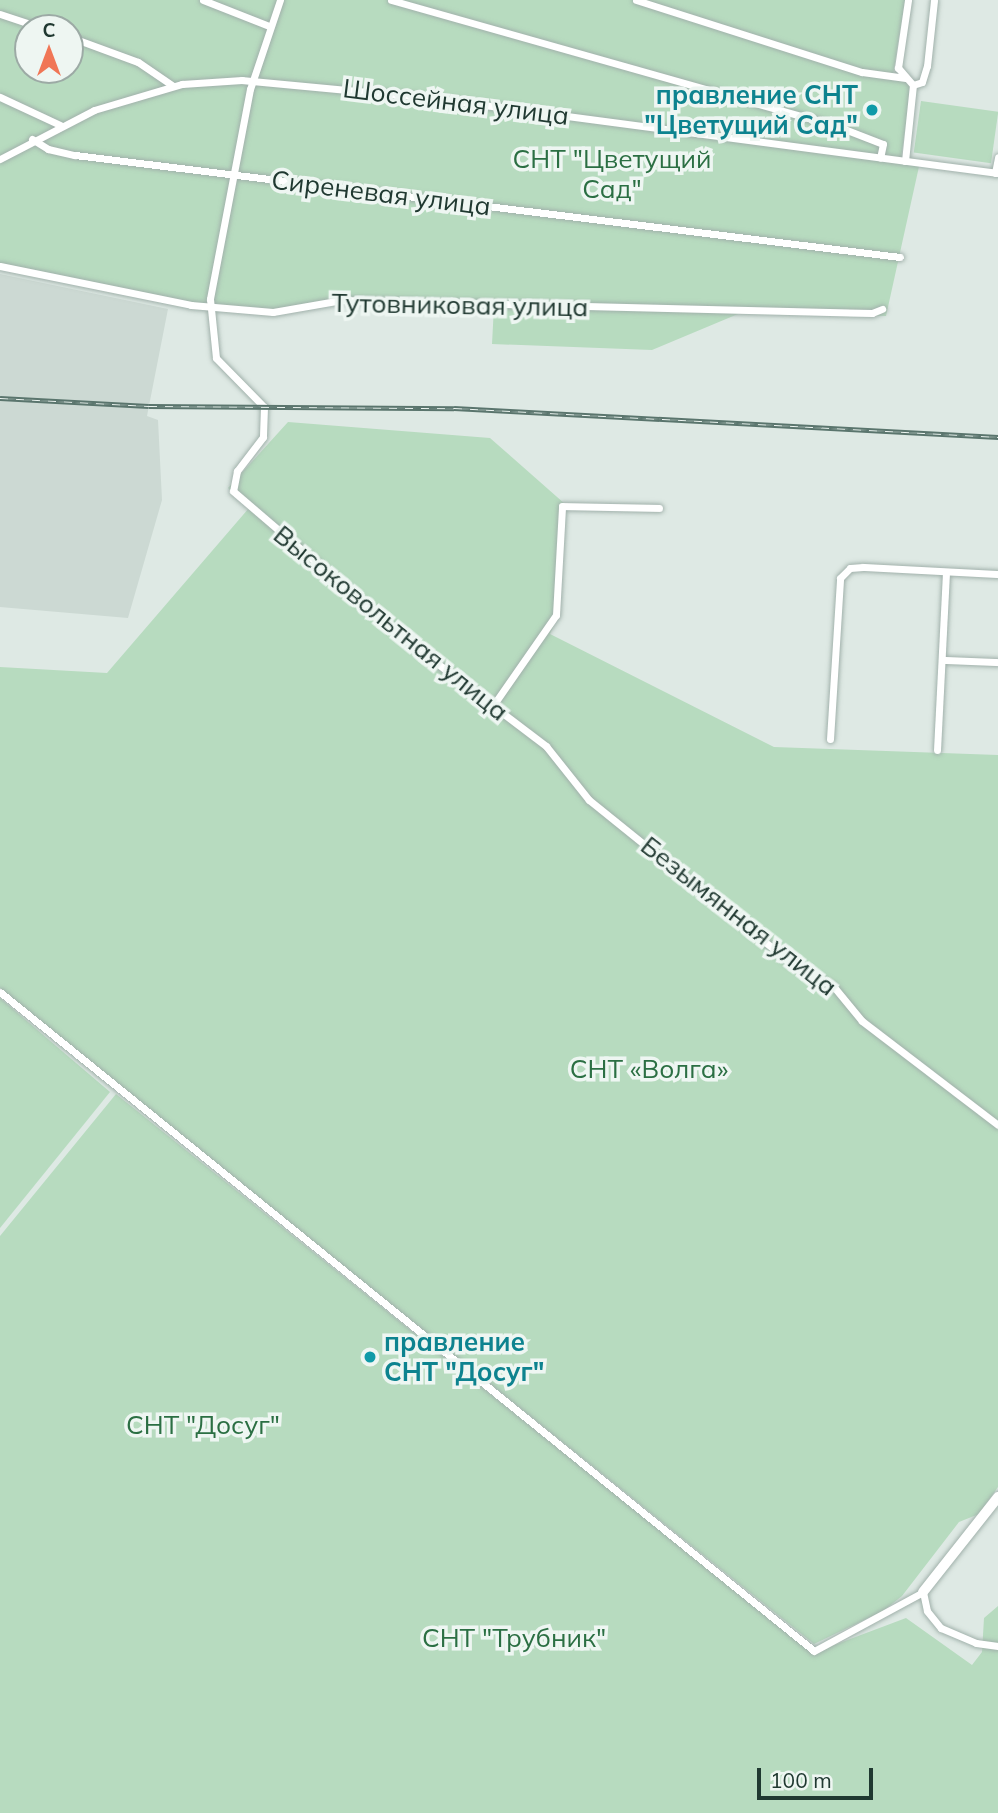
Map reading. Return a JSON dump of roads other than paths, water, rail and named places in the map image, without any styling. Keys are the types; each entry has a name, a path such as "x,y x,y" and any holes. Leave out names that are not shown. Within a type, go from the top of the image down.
{"street":[{"path":"203,0 269,26"},
{"path":"210,308 237,174 250,89 256,81 269,26 280,0"},
{"path":"391,0 839,127 883,144 880,158"},
{"path":"636,0 862,72 906,78"},
{"path":"907,0 898,68 913,85"},
{"path":"913,85 922,82 927,66 934,0"},
{"path":"84,42 138,62 173,86"},
{"name":"Шоссейная улица","path":"0,159 60,125 173,86 256,81 431,98 997,173"},
{"path":"905,161 913,85"},
{"path":"0,97 60,125"},
{"name":"Сиреневая улица","path":"32,139 75,155 900,257"},
{"path":"997,173 998,158"},
{"name":"Тутовниковая улица","path":"0,266 210,308 273,312 342,300 835,312 882,309"},
{"name":"Высоковольтная улица","path":"210,308 216,358 264,407 263,438 237,471 233,491 492,707 552,752"},
{"path":"492,707 556,615 562,506 659,508"},
{"path":"830,739 840,578 850,568 998,574"},
{"path":"937,751 946,572"},
{"path":"943,660 998,662"},
{"name":"Безымянная улица","path":"552,752 589,800 787,960 834,987 862,1021 998,1125"},
{"path":"0,992 814,1651 923,1592 998,1497"},
{"path":"923,1592 927,1611 941,1628 976,1643 998,1646"}],"railway":[{"path":"0,398 149,406 454,408 998,437"}],"place":[{"name":"правление СНТ \"Цветущий Сад\"","path":"872,110"},
{"name":"правление СНТ \"Досуг\"","path":"370,1357"}],"park label":[{"name":"СНТ \"Цветущий Сад\"","path":"612,174"},
{"name":"СНТ «Волга»","path":"649,1069"},
{"name":"СНТ \"Досуг\"","path":"203,1425"},
{"name":"СНТ \"Трубник\"","path":"514,1638"}]}
